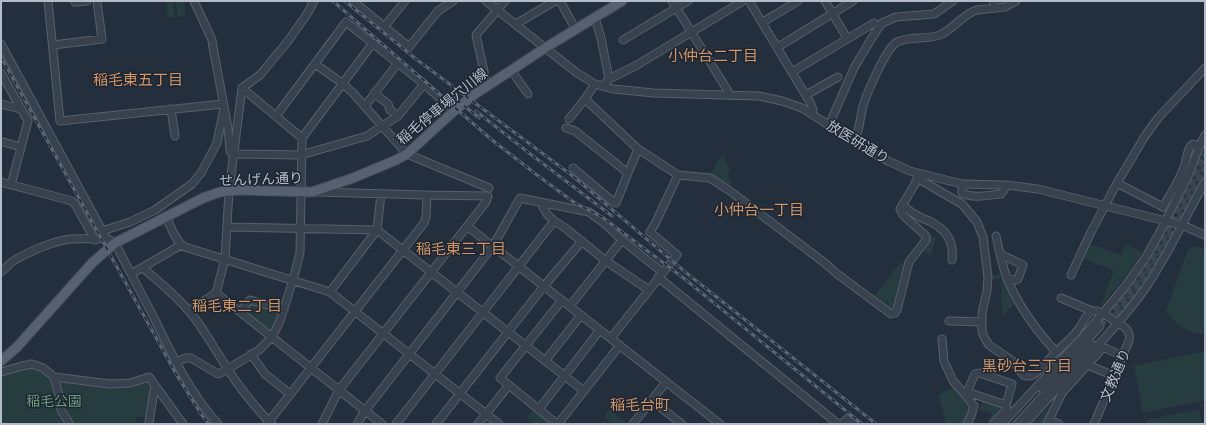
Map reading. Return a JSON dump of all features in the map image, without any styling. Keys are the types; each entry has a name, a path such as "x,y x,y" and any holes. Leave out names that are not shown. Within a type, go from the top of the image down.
{"main road":[{"name":"稲毛停車場穴川線","path":"312,192 386,165 407,154 454,111 487,85 622,1"},
{"name":"せんげん通り","path":"1,361 17,347 93,262 115,244 166,216 216,193 229,191 312,192"}],"street":[{"path":"48,1 60,121 171,109 224,106"},
{"path":"75,1 87,1"},
{"path":"53,45 102,39 97,1"},
{"path":"194,1 212,40 228,128 230,150 233,156"},
{"path":"189,312 216,293 225,259 229,191 242,88 260,75 288,41 307,14 314,1"},
{"path":"353,1 409,47 438,12 453,1"},
{"path":"361,8 366,1"},
{"path":"384,27 405,1"},
{"name":"放医研通り","path":"486,1 577,73 596,84 613,89 654,94 759,96 777,100 793,104 888,161 910,171 917,176 962,184 1005,185 1038,189 1182,225 1205,235"},
{"path":"487,85 476,35 505,1"},
{"path":"516,24 555,1"},
{"path":"560,1 576,30"},
{"path":"672,1 731,96"},
{"path":"623,40 688,1"},
{"path":"604,86 608,79 637,65 743,1"},
{"path":"749,1 813,107 811,114"},
{"path":"762,22 798,1"},
{"path":"825,1 847,38"},
{"path":"778,47 853,1"},
{"path":"829,125 854,68 882,23 896,16 934,14 953,1"},
{"path":"854,141 858,134 864,105 876,75 889,51 896,42 907,38 931,38 942,34 976,10 994,4 1005,7 1016,1"},
{"path":"595,18 608,79"},
{"path":"276,116 346,22 424,84 454,111"},
{"path":"792,72 874,23"},
{"path":"175,362 186,358 191,358 218,374 259,350 272,337 284,310 300,252 302,138 373,43"},
{"path":"1,44 32,115 104,235 115,244 175,362 195,395 218,424"},
{"path":"364,106 398,63"},
{"path":"315,64 342,83 353,93 407,154 489,192 486,202 339,390 322,424"},
{"path":"1071,275 1091,232 1117,183 1145,136 1158,118 1205,68"},
{"path":"511,70 528,94"},
{"path":"1,73 21,109"},
{"path":"806,95 838,77"},
{"path":"233,156 301,156 367,136 398,116 424,84"},
{"path":"569,119 586,99 596,84"},
{"path":"242,88 302,138"},
{"path":"374,93 388,104 390,110 398,116"},
{"path":"586,99 638,149 678,175 710,178 730,191 891,314 895,313 897,310 909,262 926,240 926,236 903,215 900,209 915,184 917,176 962,204 977,222 983,237 988,284 988,291 984,303 981,322 984,337 989,345 1014,362 1024,375 1034,375 1076,332 1084,322 1087,314 1092,310"},
{"path":"1,104 21,109 32,115"},
{"path":"1,272 23,255 59,241 73,239 94,240 155,210 192,184 201,173 217,143 224,106"},
{"path":"171,109 175,136"},
{"path":"12,185 28,121 32,115"},
{"path":"566,128 576,131 628,173"},
{"path":"1002,424 1103,314 1146,257 1189,174 1205,135"},
{"path":"3,142 21,147"},
{"path":"1117,183 1163,207 1181,176 1189,147 1193,144 1202,145"},
{"path":"573,168 616,203 638,149"},
{"path":"611,338 677,255 650,232 678,175"},
{"path":"1,182 72,202 94,240"},
{"path":"1025,424 1118,323 1142,293 1157,270 1205,182"},
{"path":"962,184 962,193 974,196 1001,194 1005,185"},
{"name":"せんげん通り","path":"312,192 427,195 489,192"},
{"path":"330,292 377,230 381,194"},
{"path":"143,268 174,295 189,312 250,401 269,423 424,223 426,217 427,195"},
{"path":"357,424 365,411 493,246 520,198 588,212 604,223 660,275 838,424"},
{"path":"540,202 546,214 554,221 564,227 606,261 649,290"},
{"path":"902,205 919,217 932,222 942,229 950,240 953,251 952,260"},
{"path":"166,216 181,245 330,292 499,424"},
{"path":"396,424 554,221"},
{"path":"467,226 620,345 717,423"},
{"path":"228,227 377,230 584,391"},
{"path":"996,236 1007,278 1017,301 1043,338 1056,352"},
{"path":"570,306 622,240"},
{"path":"436,424 544,286 582,241"},
{"path":"131,274 181,245"},
{"path":"1000,254 1023,265 1018,279 1015,280 1007,278"},
{"path":"216,293 382,424"},
{"name":"文教通り","path":"1061,298 1092,310 1096,310 1126,328 1130,334 1129,341 1094,424"},
{"path":"240,312 250,300 284,310"},
{"path":"562,300 500,378 558,424 620,345"},
{"path":"545,361 581,315"},
{"path":"949,321 981,322"},
{"path":"1009,424 1101,328 1078,358 1017,424"},
{"path":"539,409 600,330"},
{"path":"942,339 944,361 953,382 965,392 974,406 967,424"},
{"path":"1059,424 1048,422 1062,393 1102,349 1105,348 1123,356"},
{"path":"251,354 265,374 290,394"},
{"path":"1,372 32,364 43,368 54,377 98,383 130,383 149,376 183,424"},
{"path":"1088,365 1114,376"},
{"path":"965,392 974,374 980,373 1012,384 1006,405 1007,409 993,424"},
{"path":"54,377 61,410 70,423 68,424"},
{"path":"633,424 666,382"},
{"path":"149,422 155,385"},
{"path":"478,424 509,385"},
{"path":"965,392 1006,405"},
{"path":"652,400 682,424"},
{"path":"842,424 847,419 854,424"}],"green space":[{"path":"166,1 173,1 175,17 168,18"},
{"path":"176,1 184,1 186,16 178,17"},
{"path":"1205,145 1205,174 1183,215 1174,211"},
{"path":"723,153 730,171 727,176 732,181 727,188 709,176"},
{"path":"1168,230 1173,231 1174,233 1148,281 1121,313 1111,307 1152,253 1161,237"},
{"path":"930,234 936,239 930,256 920,248"},
{"path":"1087,243 1121,255 1126,244 1142,253 1124,279 1102,305 1101,304 1114,271 1081,257"},
{"path":"1198,246 1205,251 1205,334 1193,333 1182,328 1166,311 1188,249"},
{"path":"901,262 904,264 893,311 890,312 872,299"},
{"path":"1004,273 1017,301 1002,317 1001,278 991,280 991,276"},
{"path":"250,302 282,312 270,334 244,312"},
{"path":"1205,351 1205,400 1143,413 1134,366"},
{"name":"稲毛公園","path":"34,366 51,377 93,384 147,380 153,386 149,416 136,417 135,424 1,424 1,373"},
{"path":"953,387 972,406 964,424 944,424 945,418 938,395"},
{"path":"983,400 1003,408 1004,410 992,422 988,422 992,414 979,410"},
{"path":"1050,405 1054,407 1046,424 1033,424"},
{"path":"534,408 549,420 546,424 535,424 527,418"},
{"path":"609,409 628,424 613,424 605,418 605,414"},
{"path":"1199,409 1202,424 1147,424 1146,420"}],"tunnel":[{"path":"28,117 34,114"},
{"path":"1100,326 1135,283 1145,268 1176,212 1205,154"},
{"path":"1109,323 1132,297 1155,263 1173,232 1205,168"}],"railway":[{"path":"333,1 492,140 575,203 602,217 681,276 862,424"},
{"path":"345,1 416,59 574,177 684,271 876,424"},
{"path":"1,57 176,374 209,424"},
{"path":"450,94 479,118"},
{"path":"476,111 612,216"}],"district":[{"name":"小仲台二丁目","path":"713,56"},
{"name":"稲毛東五丁目","path":"138,80"},
{"name":"小仲台一丁目","path":"759,210"},
{"name":"稲毛東三丁目","path":"461,249"},
{"name":"稲毛東二丁目","path":"237,306"},
{"name":"黒砂台三丁目","path":"1027,366"},
{"name":"稲毛台町","path":"640,405"}]}
